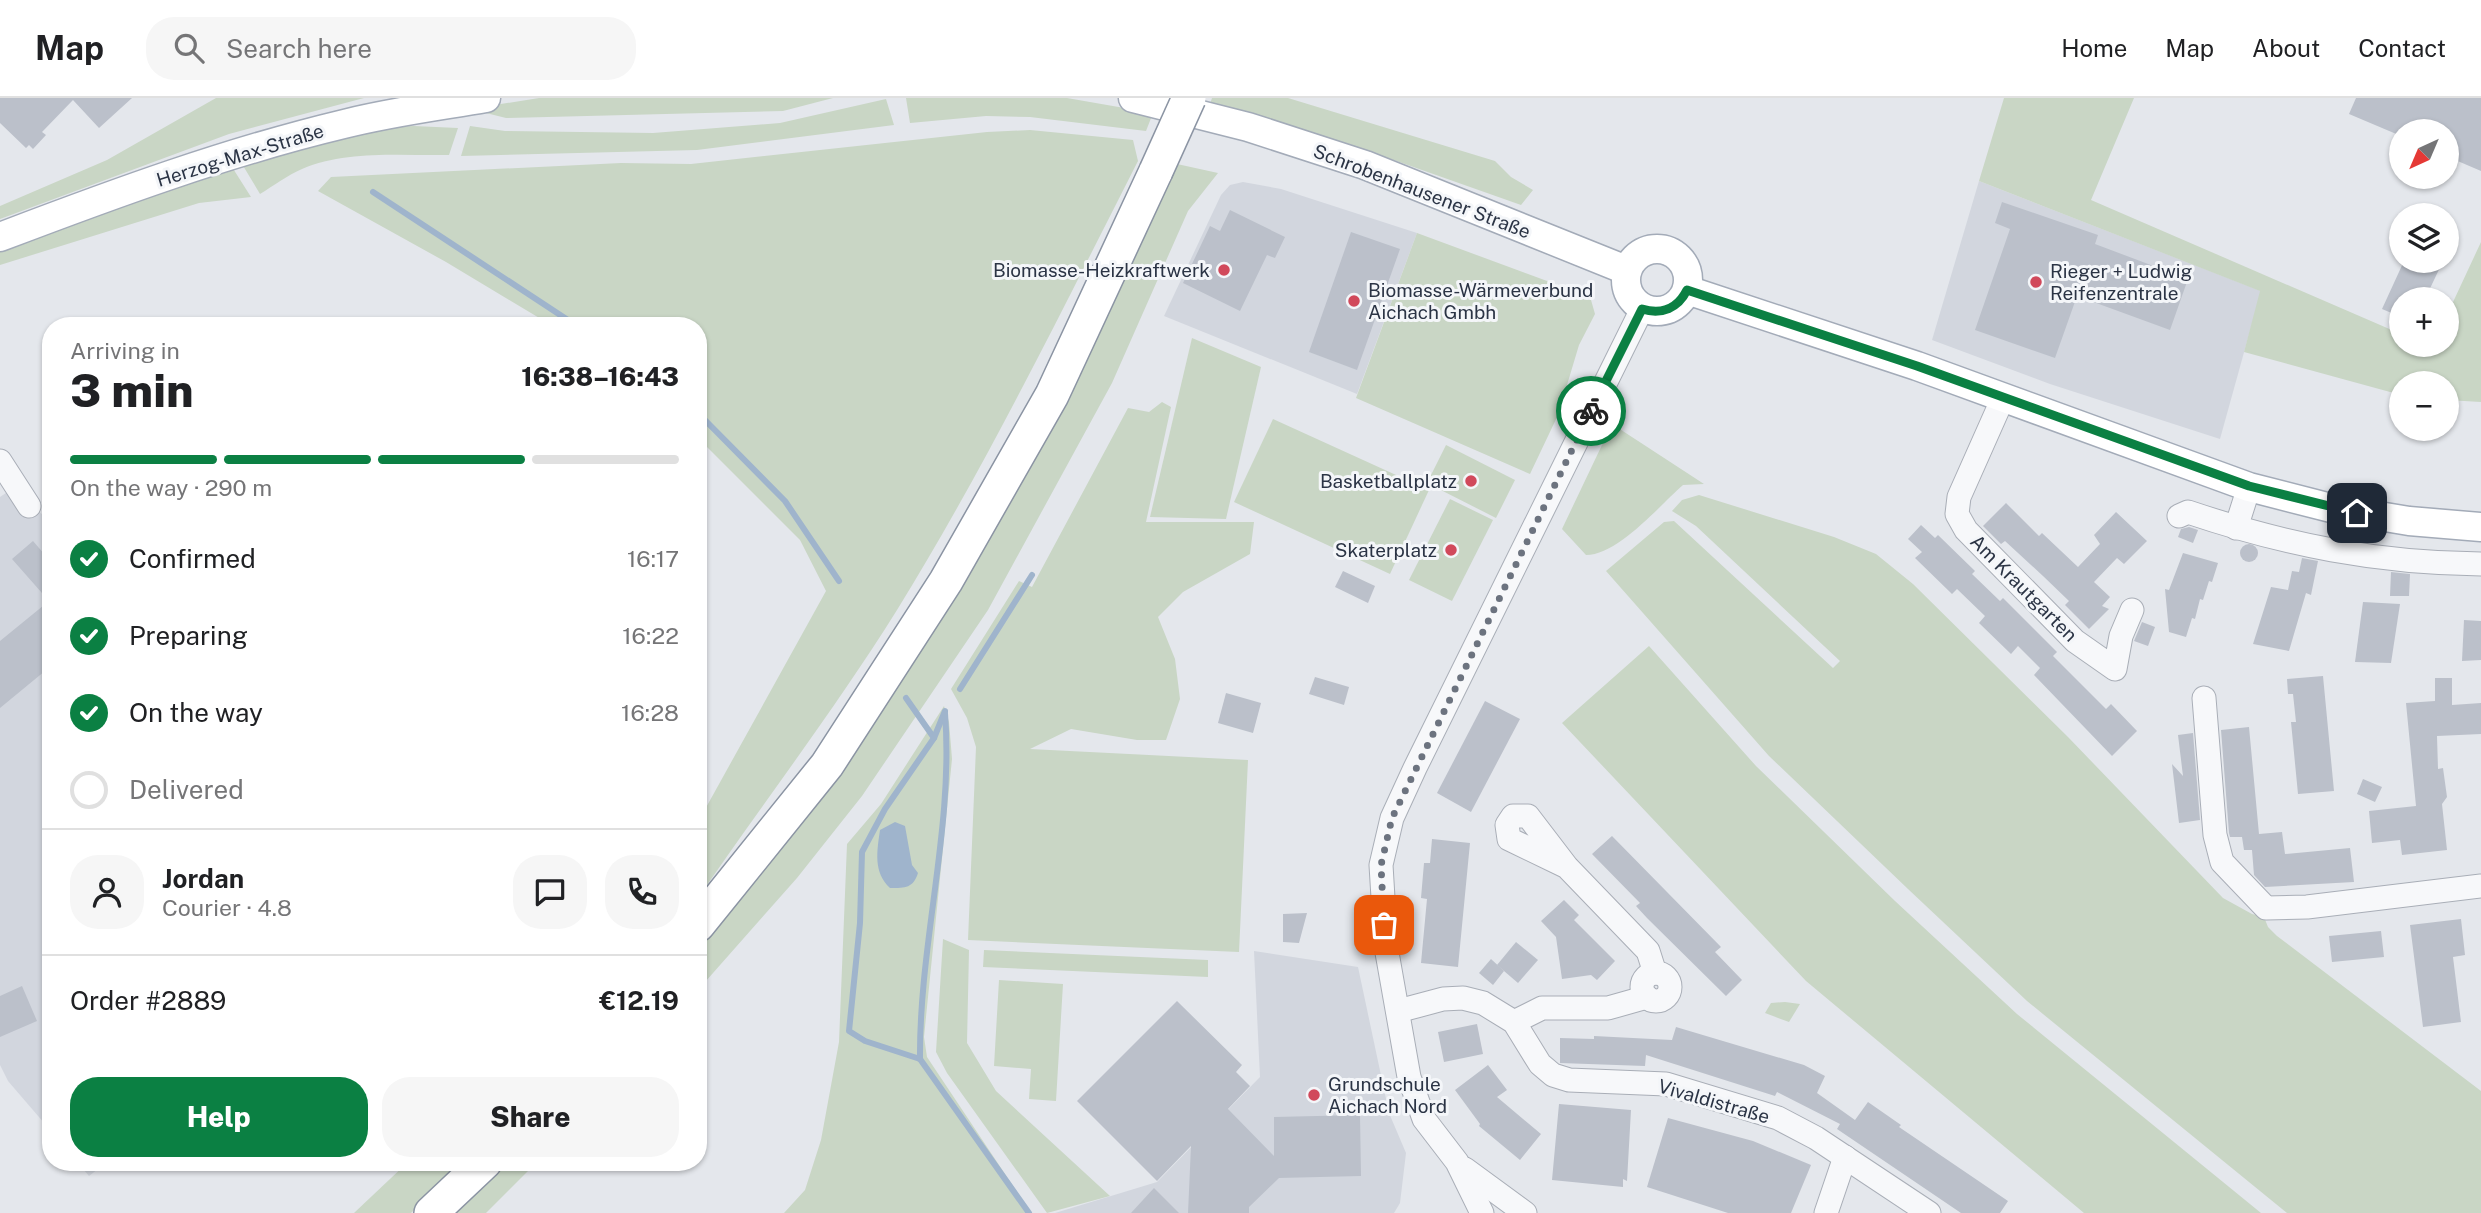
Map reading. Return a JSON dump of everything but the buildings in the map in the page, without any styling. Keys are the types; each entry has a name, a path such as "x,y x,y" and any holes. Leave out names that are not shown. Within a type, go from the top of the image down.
{"highway":[{"path":"707,914 827,765 946,581 1052,395 1189,98"},
{"path":"431,1213 475,1171"}],"main road":[{"name":"Herzog-Max-Straße","path":"0,237 130,187 231,155 345,123 486,98"},
{"name":"Schrobenhausener Straße","path":"1133,98 1248,127 1365,165 1626,271"},
{"path":"1653,249 1665,250 1679,259 1686,268 1687,290 1678,304 1668,310 1657,312 1642,309 1627,292 1626,271 1640,253 1653,249"},
{"path":"1687,290 1917,366 2249,486 2331,508 2409,521 2481,527"}],"street":[{"path":"1482,1213 1457,1162 1424,1119 1409,1077 1382,903 1381,865 1392,818 1642,309"},
{"name":"Am Krautgarten","path":"2003,398 1959,497 1957,514 1966,530 2076,641 2115,669 2121,636 2132,610"},
{"path":"0,461 29,506"},
{"path":"2236,528 2249,486"},
{"path":"2179,516 2188,512 2236,528 2364,557 2406,563 2481,564"},
{"path":"2204,698 2215,835 2222,862 2266,908 2307,907 2481,886"},
{"path":"1514,1022 1542,1008 1608,1008 1647,997 1643,984 1647,976 1656,973 1648,951 1567,867"},
{"name":"Vivaldistraße","path":"1398,1011 1443,999 1463,998 1483,1003 1514,1022 1540,1064 1553,1075 1569,1080 1666,1084 1777,1118 1846,1157 1929,1213"},
{"path":"1826,1213 1846,1157"},
{"path":"1457,1162 1525,1213"}],"shaded area":[{"path":"1979,181 2261,291 2220,439 2050,384 1932,340"},
{"path":"1243,182 1281,189 1417,233 1357,394 1164,316 1221,195 1230,185"},
{"path":"9,491 42,514 42,1121 8,1081 0,1065 0,497"},
{"name":"Grundschule Aichach Nord","path":"1254,951 1358,967 1389,1113 1406,1153 1400,1203 1394,1213 1055,1213 1157,1182 1260,1077"}],"green space":[{"path":"216,98 364,98 229,134 0,219 0,206 107,160"},
{"path":"539,98 833,98 783,111 506,118 470,109"},
{"path":"906,98 1067,98 1153,113 1146,131 1030,117 986,116 910,123"},
{"path":"1212,98 1288,98 1495,161 1511,177 1533,190 1521,205 1371,152 1210,104"},
{"path":"2004,98 2134,98 2091,200 2389,329 2389,357 2459,357 2459,289 2481,242 2481,402 2459,401 2459,371 2389,371 2389,392 2244,352 2260,291 1979,181"},
{"path":"886,99 894,125 697,150 461,156 470,126 505,131 653,133 780,123"},
{"path":"382,127 458,128 449,155 374,155 337,159 302,169 260,194 242,164"},
{"path":"1030,130 1133,140 1138,161 1022,388 930,556 849,683 707,885 707,806 826,591 800,540 707,447 707,317 538,317 318,191 331,177 621,163 691,164 987,132"},
{"path":"1177,164 1218,173 1188,211 1112,383 988,610 862,796 797,878 707,980 707,939 772,860 837,770"},
{"path":"232,167 251,197 199,203 0,265 0,249"},
{"path":"1417,233 1585,295 1591,300 1595,314 1579,345 1558,415 1530,474 1356,398"},
{"path":"1192,338 1261,367 1226,519 1150,517"},
{"path":"1162,402 1171,407 1146,522 1254,522 1250,554 1183,592 1158,617 1175,659 1180,699 1166,740 1137,740 1071,729 1030,749 1248,760 1239,952 968,940 976,747 967,718 951,689 1019,581 1032,587 1128,408 1149,412"},
{"path":"1273,419 1429,490 1390,574 1234,502"},
{"path":"1612,424 1704,484 1683,485 1624,538 1598,553 1586,555 1562,529"},
{"name":"Basketballplatz","path":"1446,445 1515,480 1496,518 1427,483"},
{"path":"1699,495 1834,537 1876,554 1913,584 2068,737 2223,898 2252,914 2264,917 2268,927 2277,936 2481,1091 2481,1213 2287,1213 2027,1001 1769,756 1606,571 1664,522 1674,521 1833,668 1840,661 1696,526 1672,511 1682,500"},
{"name":"Skaterplatz","path":"1450,499 1493,520 1452,601 1409,580"},
{"path":"1649,646 1756,766 1895,901 2017,1014 2261,1213 2084,1213 1806,981 1562,723"},
{"path":"944,706 949,722 952,759 924,1037 927,1057 1031,1213 784,1213 805,1190 821,1140 839,1042 847,844 881,804"},
{"path":"943,939 969,950 967,1043 996,1091 1110,1196 1047,1213 947,1073 936,1052"},
{"path":"984,950 1208,960 1208,977 983,967"},
{"path":"999,980 1063,984 1056,1101 1029,1099 1031,1069 994,1066"},
{"path":"1771,1003 1800,1004 1789,1022 1765,1013"},
{"path":"398,1171 454,1171 411,1213 354,1213"},
{"path":"499,1171 528,1171 486,1213 456,1213"}],"water":[{"path":"895,822 905,826 912,865 918,873 914,882 908,886 890,888 881,875 877,861 878,846 880,830"}],"waterway":[{"path":"373,192 563,317"},
{"path":"707,422 785,501 839,581"},
{"path":"960,689 1032,575"},
{"path":"906,698 934,738"},
{"path":"945,711 934,738 885,809 862,852 860,923 849,1031 865,1041 920,1059 1029,1213"},
{"path":"920,1059 925,972 945,799 945,713"}],"way so far":[{"path":"1384,925 1381,865 1392,818 1591,411"}],"place":[{"name":"Biomasse-Heizkraftwerk","path":"1224,270"},
{"name":"Rieger + Ludwig Reifenzentrale","path":"2036,282"},
{"name":"Biomasse-Wärmeverbund Aichach Gmbh","path":"1354,301"},
{"name":"Basketballplatz","path":"1471,481"},
{"name":"Skaterplatz","path":"1451,550"},
{"name":"Grundschule Aichach Nord","path":"1314,1095"}],"route":[{"path":"1591,411 1642,309 1657,312 1668,310 1678,304 1687,290 1917,366 2249,486 2357,513"}]}
